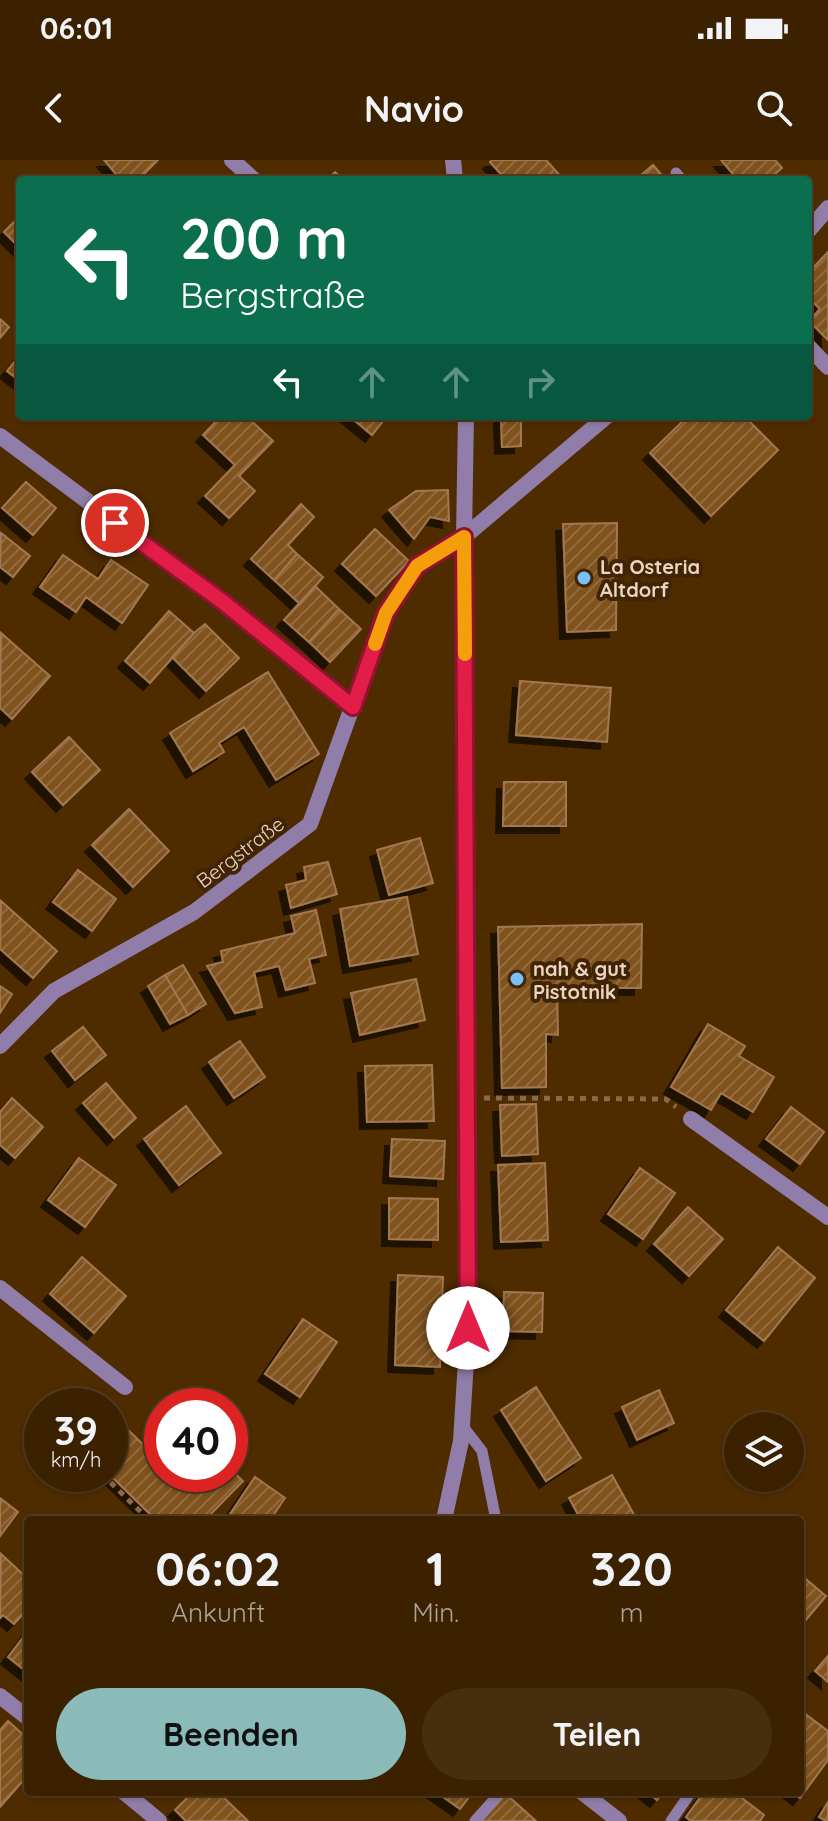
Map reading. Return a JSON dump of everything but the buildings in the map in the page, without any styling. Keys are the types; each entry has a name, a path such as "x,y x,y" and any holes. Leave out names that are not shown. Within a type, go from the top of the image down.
{"street":[{"path":"232,160 250,176"},
{"path":"812,226 828,208"},
{"path":"812,350 828,367"},
{"path":"445,1516 462,1425 468,1328 466,420"},
{"name":"Bergstraße","path":"0,1046 54,991 194,912 310,824 386,613 417,566 464,537 602,420"},
{"path":"0,436 223,602 353,707"},
{"path":"691,1119 828,1217"},
{"path":"0,1288 125,1387"},
{"path":"0,1696 24,1715"},
{"path":"129,1796 159,1821"},
{"path":"587,1796 619,1821"}],"lane":[{"path":"462,1425 482,1451 495,1516"},
{"path":"475,1821 497,1796"},
{"path":"671,1821 688,1796"}],"path":[{"path":"467,1098 666,1099 691,1119"},
{"path":"120,1492 145,1516"}],"slow traffic":[{"path":"375,644 386,613 417,566 464,537 465,654"}],"place":[{"name":"La Osteria Altdorf","path":"584,578"},
{"name":"nah & gut Pistotnik","path":"517,979"}],"route":[{"path":"115,523 223,602 353,707 386,613 401,590 417,566 464,537 468,1328"}]}
